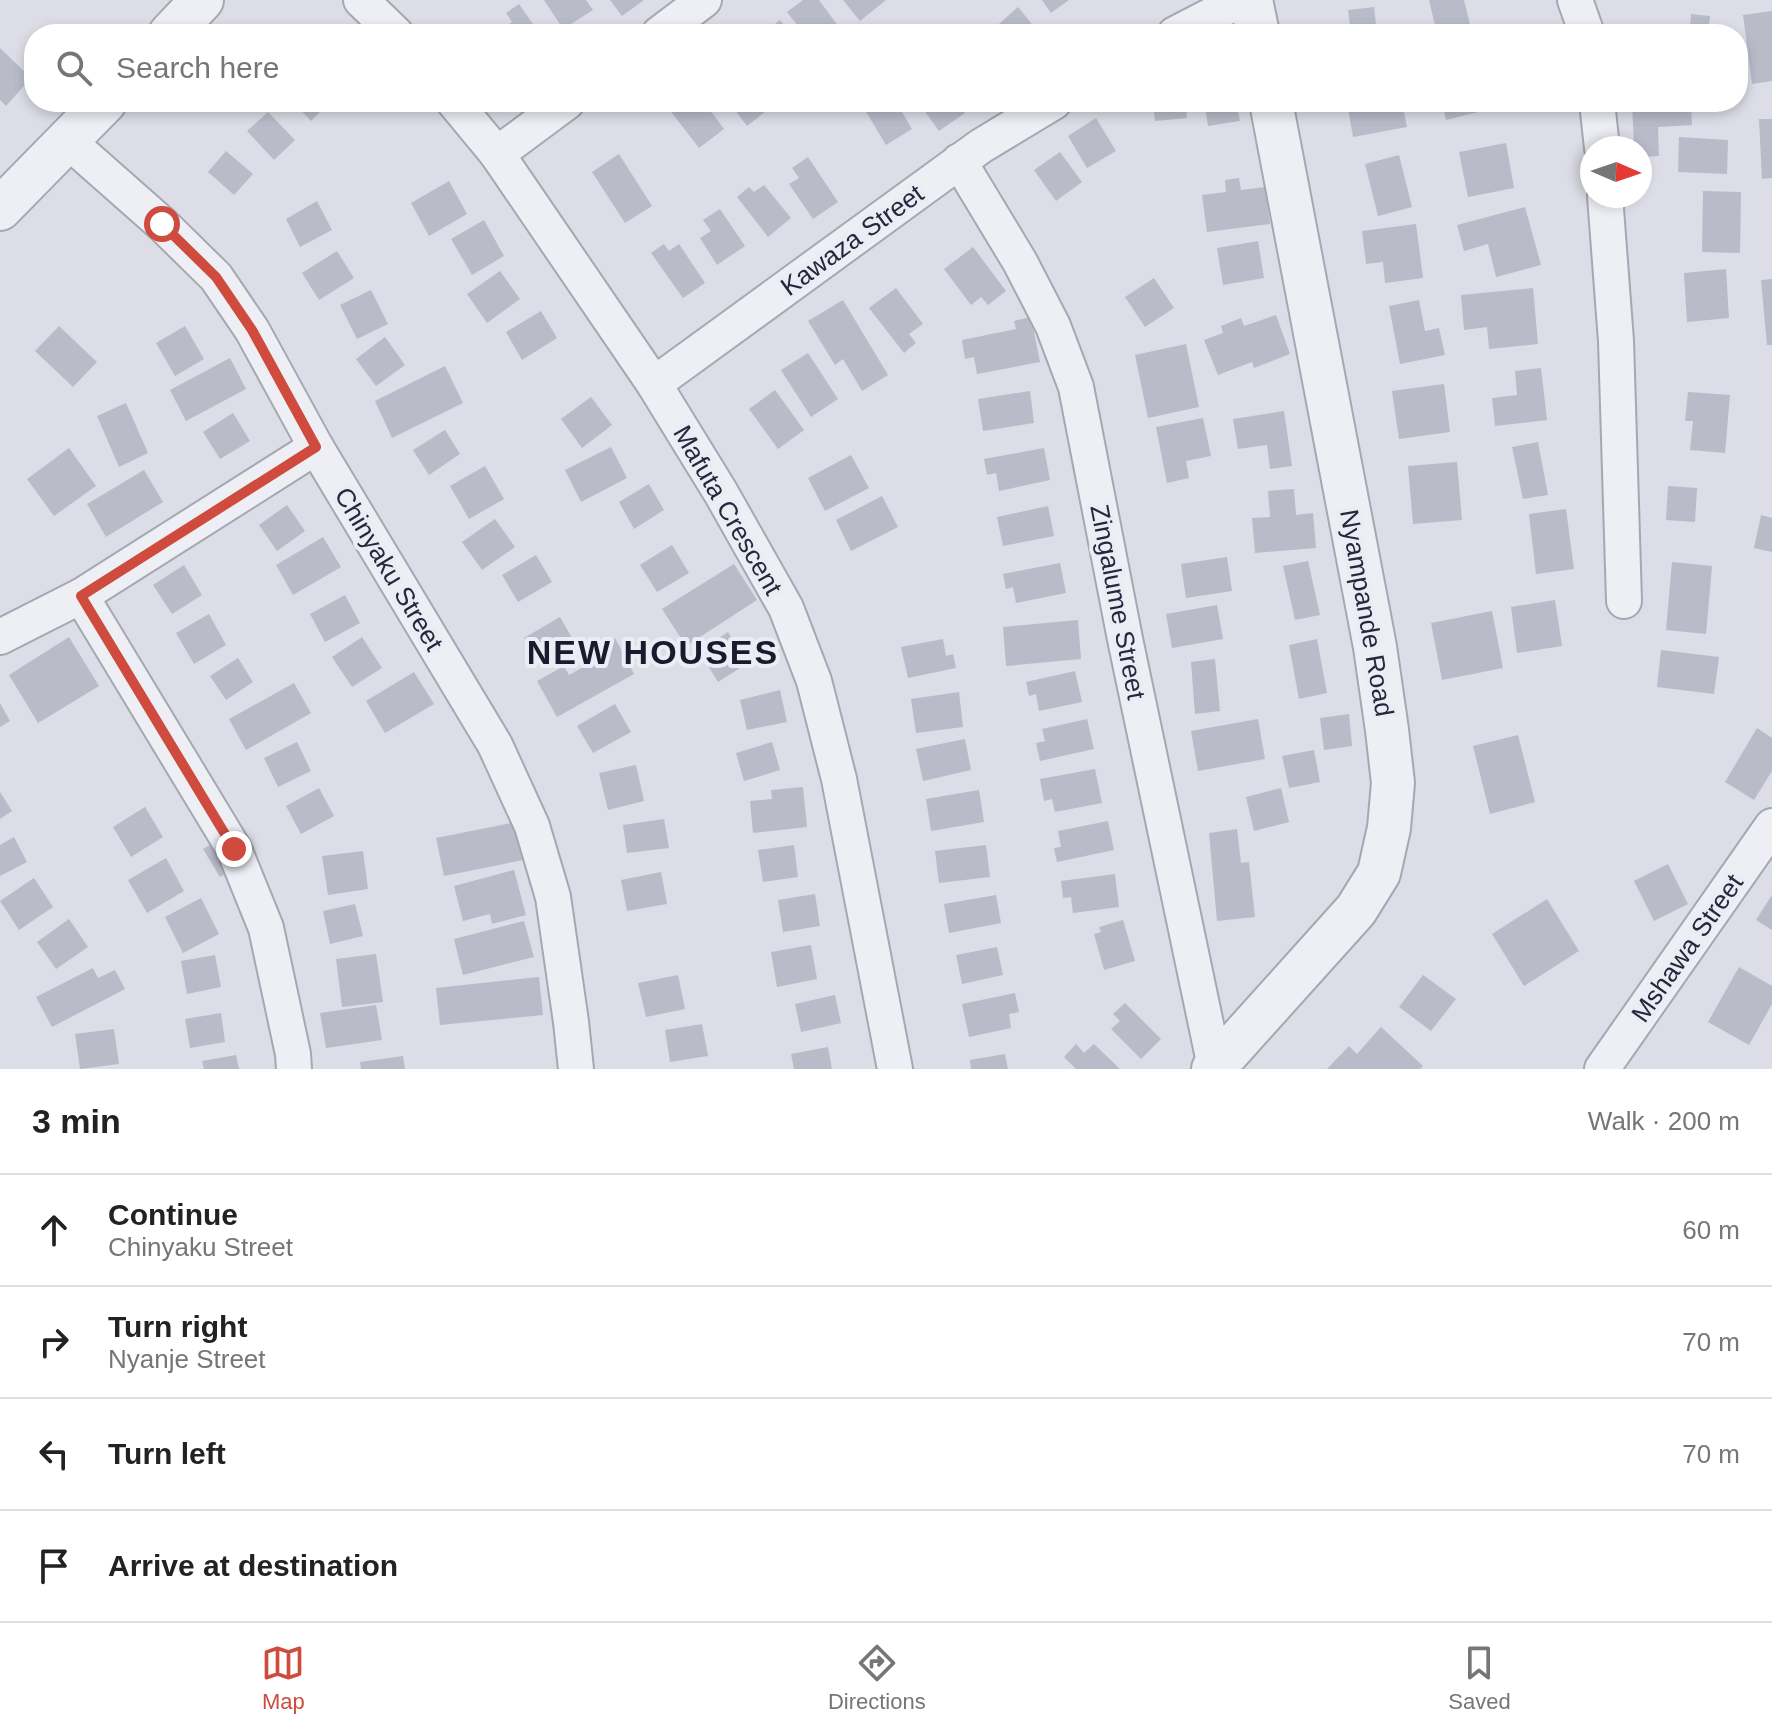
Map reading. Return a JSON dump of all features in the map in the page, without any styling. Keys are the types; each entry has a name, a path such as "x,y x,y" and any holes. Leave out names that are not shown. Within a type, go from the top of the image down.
{"street":[{"path":"179,24 202,0"},
{"path":"361,0 386,24"},
{"path":"672,24 704,0"},
{"path":"1194,24 1241,0"},
{"path":"1251,0 1256,24"},
{"path":"1575,0 1583,24"},
{"path":"0,209 96,112"},
{"name":"Mafuta Crescent","path":"462,112 497,154 654,384 786,608 814,681 839,779 895,1069"},
{"path":"497,154 554,112"},
{"name":"Kawaza Street","path":"654,384 959,161 1037,112"},
{"name":"Nyampande Road","path":"1214,1068 1356,910 1379,873 1389,828 1393,783 1375,647 1273,112"},
{"path":"1598,112 1601,136"},
{"name":"Chinyaku Street","path":"68,141 162,224 216,277 252,330 316,447 495,745 532,826 553,897 576,1069"},
{"name":"Zingalume Street","path":"959,161 1047,313 1076,387 1214,1068"},
{"path":"1606,208 1616,341 1624,601"},
{"path":"0,637 81,596 316,447"},
{"path":"81,596 234,849 266,928 294,1069"},
{"name":"Mshawa Street","path":"1602,1069 1772,826"}],"building":[{"path":"544,0 586,0 593,10 571,24 560,24"},
{"path":"610,0 644,0 622,16"},
{"path":"803,0 819,0 837,24 796,24 787,12"},
{"path":"843,0 886,0 860,21"},
{"path":"1042,0 1069,0 1051,13"},
{"path":"1429,0 1464,0 1470,24 1435,24"},
{"path":"519,4 533,24 509,24 512,22 506,13"},
{"path":"1018,7 1032,24 999,24"},
{"path":"1374,7 1376,24 1350,24 1348,10"},
{"path":"1772,11 1772,81 1752,84 1748,24 1744,24 1743,15"},
{"path":"1691,14 1710,16 1709,24 1690,24"},
{"path":"0,48 24,71 24,86 6,106 0,100"},
{"path":"268,112 295,140 274,160 247,131"},
{"path":"302,112 320,112 311,121"},
{"path":"671,112 711,112 724,129 699,148"},
{"path":"736,112 765,112 747,126"},
{"path":"866,112 902,112 912,129 886,145"},
{"path":"925,112 964,112 965,113 939,131"},
{"path":"1154,112 1186,112 1187,118 1155,121"},
{"path":"1206,112 1238,112 1240,121 1208,126"},
{"path":"1349,112 1404,112 1407,127 1353,137"},
{"path":"1444,112 1478,112 1446,120"},
{"path":"1632,112 1691,112 1692,125 1658,127 1659,156 1652,156 1652,136 1633,136"},
{"path":"1096,118 1116,151 1087,168 1068,136"},
{"path":"1759,119 1772,119 1772,178 1762,179"},
{"path":"1679,137 1728,140 1727,174 1678,172"},
{"path":"1506,143 1514,188 1468,197 1459,152"},
{"path":"226,151 253,174 234,195 208,172"},
{"path":"1060,152 1082,182 1056,201 1034,170"},
{"path":"619,154 652,206 625,223 592,172"},
{"path":"1399,155 1412,207 1378,216 1365,164"},
{"path":"808,157 838,202 813,219 789,184 799,178 792,168"},
{"path":"1239,178 1241,190 1265,187 1270,224 1207,232 1202,195 1226,192 1225,180"},
{"path":"449,181 467,214 429,236 411,203"},
{"path":"764,185 791,218 768,237 737,197 749,187 754,192"},
{"path":"1703,191 1741,192 1740,253 1702,252"},
{"path":"317,201 332,230 300,247 286,219"},
{"path":"1525,207 1541,265 1496,277 1488,244 1464,251 1457,225"},
{"path":"720,209 745,246 717,265 700,238 711,231 703,220"},
{"path":"484,220 504,256 472,275 451,239"},
{"path":"1416,224 1423,278 1385,283 1383,262 1366,264 1362,231"},
{"path":"1258,241 1264,278 1223,285 1217,248"},
{"path":"664,244 669,251 679,244 705,283 683,298 651,253"},
{"path":"973,247 1006,291 988,305 981,297 971,305 944,269"},
{"path":"337,251 354,278 319,300 302,273"},
{"path":"1726,269 1729,318 1687,322 1684,273"},
{"path":"500,271 520,299 487,323 467,294"},
{"path":"1154,278 1174,308 1145,327 1125,297"},
{"path":"1772,279 1772,345 1767,345 1761,280"},
{"path":"896,288 923,324 909,334 916,343 904,353 869,308"},
{"path":"1533,288 1538,344 1489,349 1487,327 1464,330 1461,295"},
{"path":"371,290 388,324 357,339 340,305"},
{"path":"843,300 888,375 862,391 843,359 835,365 808,321"},
{"path":"1419,300 1425,331 1439,328 1445,355 1400,364 1389,306"},
{"path":"541,311 557,338 522,360 506,332"},
{"path":"1276,315 1290,354 1254,368 1252,362 1218,375 1204,340 1223,333 1221,326 1241,318 1244,326"},
{"path":"1031,317 1040,362 977,374 974,357 965,359 962,340 1016,329 1014,321"},
{"path":"59,326 97,362 73,387 35,351"},
{"path":"185,326 204,359 175,376 156,343"},
{"path":"385,337 405,365 376,386 356,359"},
{"path":"1186,344 1199,407 1148,418 1135,355"},
{"path":"808,353 838,399 811,417 781,370"},
{"path":"230,358 246,389 186,421 170,390"},
{"path":"445,366 463,403 392,438 375,401"},
{"path":"1541,368 1547,420 1495,426 1492,398 1517,395 1515,371"},
{"path":"1444,384 1450,432 1399,439 1392,391"},
{"path":"775,390 804,430 778,449 749,409"},
{"path":"1030,391 1034,423 983,431 978,399"},
{"path":"1688,392 1730,395 1725,453 1690,450 1693,421 1685,421"},
{"path":"591,397 612,425 582,448 561,419"},
{"path":"126,403 148,453 119,467 97,416"},
{"path":"1284,411 1292,466 1270,469 1267,445 1238,449 1233,419"},
{"path":"233,413 250,441 220,459 203,432"},
{"path":"1203,418 1211,456 1186,461 1189,478 1167,483 1156,427"},
{"path":"445,430 460,454 429,475 413,450"},
{"path":"1538,442 1548,495 1523,499 1512,447"},
{"path":"611,447 627,478 581,502 565,470"},
{"path":"69,448 96,486 54,516 27,479"},
{"path":"1044,448 1050,480 999,491 996,473 987,475 984,459"},
{"path":"851,455 869,488 825,511 808,478"},
{"path":"1457,462 1462,520 1413,524 1408,466"},
{"path":"485,466 504,499 469,519 450,486"},
{"path":"144,470 163,502 106,537 87,504"},
{"path":"649,484 664,510 634,529 619,502"},
{"path":"1668,486 1697,488 1695,522 1666,520"},
{"path":"1294,489 1296,515 1313,513 1316,548 1255,553 1252,518 1270,517 1268,491"},
{"path":"882,496 898,527 851,551 836,520"},
{"path":"287,505 305,531 277,551 259,525"},
{"path":"1048,506 1054,536 1003,546 997,517"},
{"path":"1566,509 1574,569 1536,574 1529,514"},
{"path":"1761,515 1772,518 1772,552 1754,548"},
{"path":"495,519 515,547 482,570 462,542"},
{"path":"323,537 341,567 293,595 276,565"},
{"path":"672,545 689,573 657,592 640,565"},
{"path":"536,555 552,582 518,602 502,575"},
{"path":"1227,557 1232,591 1186,598 1181,564"},
{"path":"1308,561 1320,615 1295,620 1283,566"},
{"path":"1672,562 1712,566 1706,634 1666,630"},
{"path":"1060,563 1066,593 1016,603 1013,587 1006,589 1003,574"},
{"path":"734,564 757,600 686,646 662,609"},
{"path":"184,565 202,595 172,614 153,585"},
{"path":"345,595 360,623 325,642 310,614"},
{"path":"1555,600 1562,646 1517,653 1511,607"},
{"path":"1217,605 1223,639 1172,648 1166,614"},
{"path":"1492,611 1503,668 1442,680 1431,623"},
{"path":"209,614 226,645 194,664 176,633"},
{"path":"560,617 576,645 540,666 524,638"},
{"path":"1078,620 1081,659 1006,666 1003,627"},
{"path":"728,632 748,663 718,682 699,651"},
{"path":"69,637 99,686 38,723 9,675"},
{"path":"362,637 382,668 352,687 332,657"},
{"path":"615,638 634,674 557,717 537,681 564,666 569,675 594,661 589,652"},
{"path":"943,639 946,656 953,654 956,668 908,678 901,647"},
{"path":"1317,639 1327,693 1299,699 1289,645"},
{"path":"1661,650 1719,657 1714,694 1657,687"},
{"path":"238,658 253,682 226,700 210,676"},
{"path":"1215,659 1220,711 1195,714 1191,662"},
{"path":"1075,671 1082,702 1039,711 1036,694 1029,696 1026,682"},
{"path":"414,672 434,704 385,733 366,701"},
{"path":"294,683 311,713 246,750 229,719"},
{"path":"780,690 787,722 747,730 740,700"},
{"path":"959,692 963,727 916,733 911,699"},
{"path":"0,703 10,721 0,727"},
{"path":"615,704 631,732 593,753 577,726"},
{"path":"1349,714 1352,746 1324,750 1320,718"},
{"path":"1087,719 1094,749 1040,761 1036,743 1045,741 1042,729"},
{"path":"1258,719 1265,759 1198,771 1191,731"},
{"path":"1757,728 1772,738 1772,771 1754,800 1725,782"},
{"path":"1518,735 1535,802 1490,814 1473,746"},
{"path":"965,739 971,770 923,781 916,749"},
{"path":"297,742 311,771 278,787 264,758"},
{"path":"772,742 780,770 744,781 736,753"},
{"path":"1314,750 1320,782 1289,788 1282,756"},
{"path":"636,765 644,801 608,810 599,773"},
{"path":"1095,769 1102,803 1055,812 1052,799 1044,801 1040,779"},
{"path":"803,787 807,827 753,833 750,801 772,799 771,790"},
{"path":"319,788 334,816 301,834 286,806"},
{"path":"1281,788 1289,822 1254,831 1246,797"},
{"path":"979,790 984,822 931,831 926,799"},
{"path":"0,792 12,811 0,819"},
{"path":"145,807 163,837 131,857 113,827"},
{"path":"664,819 669,848 627,853 623,825"},
{"path":"1108,821 1114,850 1057,862 1054,848 1061,847 1058,831"},
{"path":"516,822 523,860 444,876 436,838"},
{"path":"1237,829 1241,863 1249,862 1255,917 1217,921 1209,833"},
{"path":"14,837 27,862 0,876 0,845"},
{"path":"223,837 240,865 220,877 203,849"},
{"path":"794,845 798,877 763,882 758,850"},
{"path":"986,845 990,877 939,883 935,851"},
{"path":"363,851 368,889 328,895 322,856"},
{"path":"166,858 184,891 147,913 128,880"},
{"path":"1668,864 1688,904 1654,921 1634,881"},
{"path":"514,870 526,915 492,924 490,914 463,921 454,886"},
{"path":"661,872 667,904 627,911 621,880"},
{"path":"1115,874 1119,907 1073,913 1071,897 1063,898 1061,881"},
{"path":"34,878 53,907 19,930 0,901"},
{"path":"815,894 820,926 783,932 778,900"},
{"path":"996,895 1001,923 949,933 944,904"},
{"path":"1772,895 1772,930 1756,920"},
{"path":"201,898 219,934 183,953 165,917"},
{"path":"1547,899 1579,951 1524,986 1492,934"},
{"path":"355,904 363,936 330,944 323,911"},
{"path":"69,919 88,947 56,969 37,942"},
{"path":"1123,920 1135,961 1104,970 1094,934 1101,932 1099,927"},
{"path":"524,921 534,957 463,975 454,939"},
{"path":"811,945 817,979 777,987 771,952"},
{"path":"997,947 1003,975 962,984 956,955"},
{"path":"376,954 383,1002 342,1007 336,959"},
{"path":"215,955 221,987 187,994 181,961"},
{"path":"1739,967 1772,986 1772,1004 1749,1045 1708,1022"},
{"path":"93,968 98,978 115,970 125,989 52,1027 36,997"},
{"path":"678,975 685,1009 646,1017 638,983"},
{"path":"1423,975 1456,999 1431,1031 1399,1007"},
{"path":"539,977 543,1015 440,1025 436,988"},
{"path":"1015,993 1019,1012 1009,1014 1011,1028 969,1037 962,1004"},
{"path":"835,995 841,1023 801,1032 795,1004"},
{"path":"1125,1003 1161,1039 1141,1059 1111,1029 1120,1021 1113,1014"},
{"path":"376,1005 382,1040 326,1048 320,1013"},
{"path":"221,1013 225,1042 190,1048 185,1019"},
{"path":"702,1024 708,1056 670,1062 665,1030"},
{"path":"1381,1027 1423,1066 1420,1069 1327,1069 1349,1046 1357,1054"},
{"path":"114,1029 119,1064 80,1069 75,1034"},
{"path":"1076,1044 1084,1053 1094,1044 1120,1069 1076,1069 1064,1057"},
{"path":"828,1047 832,1069 794,1069 791,1054"},
{"path":"1005,1054 1008,1069 971,1069 970,1060"},
{"path":"236,1055 239,1069 204,1069 202,1061"},
{"path":"403,1056 405,1069 361,1069 360,1062"}],"district":[{"name":"NEW HOUSES","path":"653,652"}],"route":[{"path":"162,224 216,277 252,330 316,447 81,596 234,849"}]}
